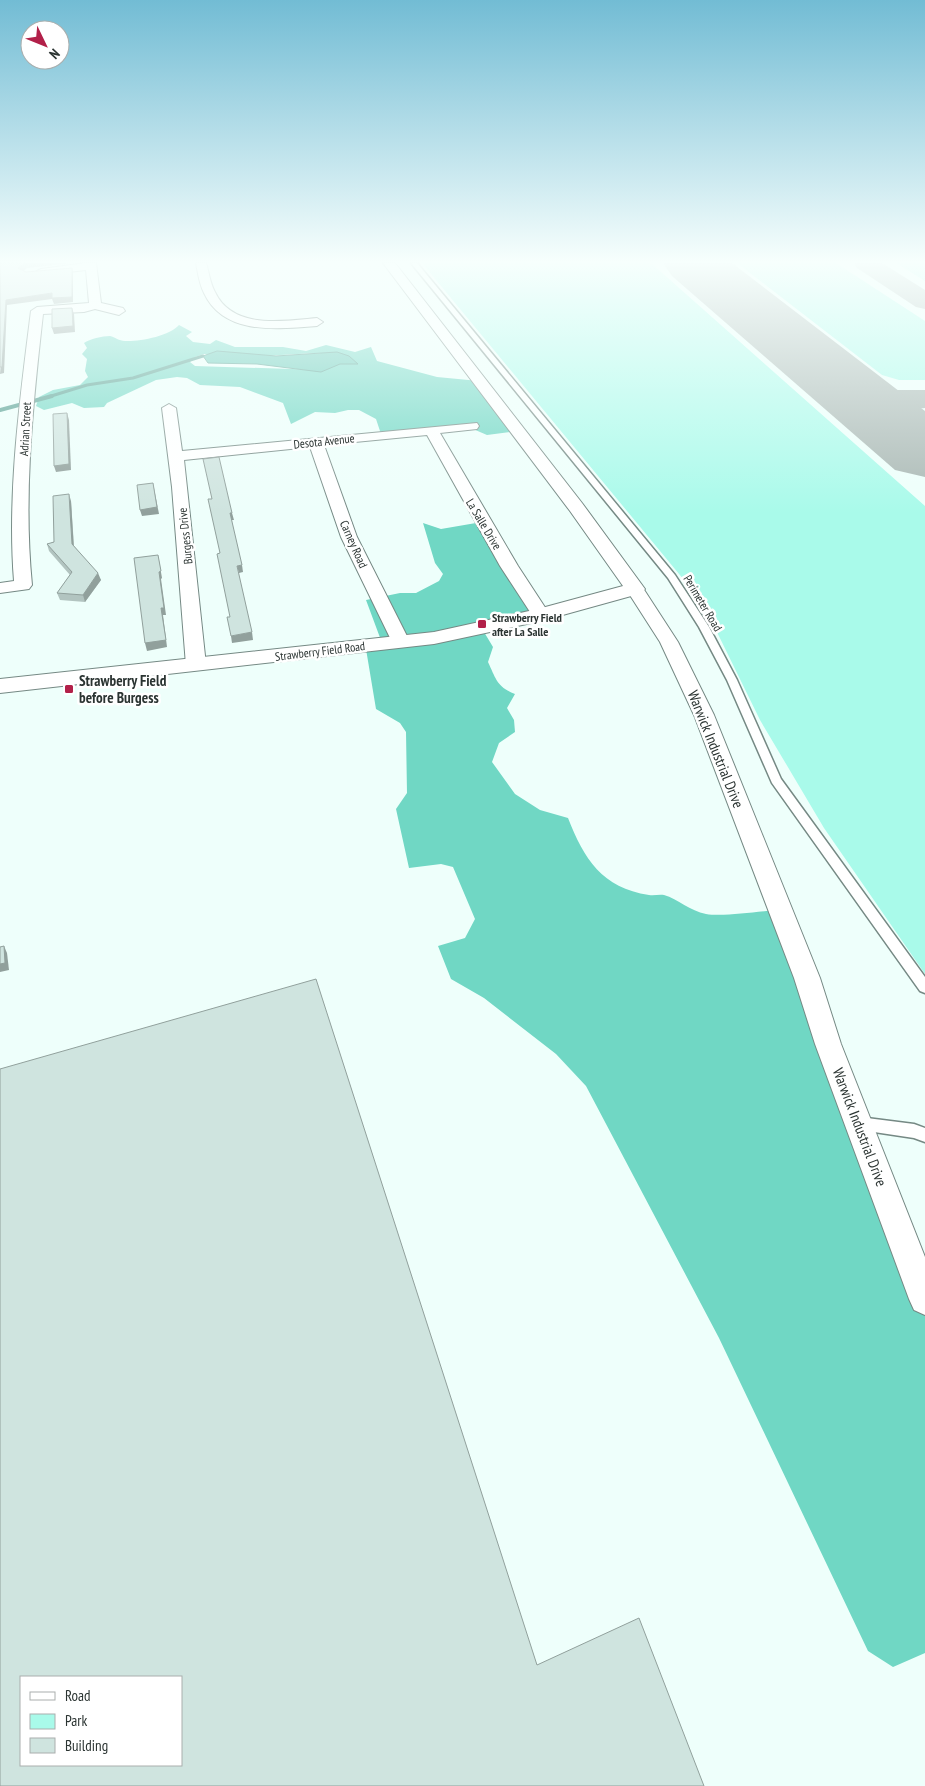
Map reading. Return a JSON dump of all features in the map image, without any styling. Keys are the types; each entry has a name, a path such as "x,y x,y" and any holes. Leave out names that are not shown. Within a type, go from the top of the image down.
{"street":[{"name":"Adrian Street","path":"0,588 23,585 20,550 26,404 33,346"},
{"name":"Warwick Industrial Drive","path":"453,346 576,507 652,612 665,635 704,715 775,894 807,978 828,1044 925,1299"},
{"name":"Burgess Drive","path":"169,408 176,456 196,665"},
{"name":"Desota Avenue","path":"176,456 472,426"},
{"name":"La Salle Drive","path":"431,430 509,566 541,615"},
{"name":"Carney Road","path":"316,442 349,537 401,642"},
{"name":"Strawberry Field Road","path":"0,686 401,642 460,633 541,615 635,589"}],"lane":[{"name":"Perimeter Road","path":"483,346 672,577 704,627 732,680 776,780 925,987"},
{"path":"859,1124 925,1134"}],"green space":[{"path":"491,346 745,346 925,506 925,974 824,828 760,720 714,626 684,580"},
{"path":"845,346 925,346 925,380 899,380 882,375"}],"shaded area":[{"path":"86,346 283,347 306,351 322,346 332,346 355,352 371,347 377,361 437,377 479,381 517,431 487,435 466,426 381,434 376,419 359,410 335,413 315,412 291,424 283,403 240,387 200,385 187,378 177,377 156,380 107,403 104,407 84,408 72,403 44,410 36,406 39,397 53,390 80,385 88,377 85,371 87,359 82,354 87,348","holes":["327,353 322,370 195,366 190,362 195,357 204,354 264,356"]},
{"path":"217,351 276,356 337,352 349,356 358,364 340,364 321,372 257,364 208,363 203,356"},
{"path":"423,523 441,529 476,523 534,615 481,627 493,647 488,662 495,678 504,688 515,694 507,708 514,720 515,732 499,743 492,762 515,794 540,810 568,818 588,859 607,878 619,886 649,895 664,895 706,914 779,910 925,1294 925,1653 893,1667 868,1651 719,1338 586,1086 556,1054 484,998 451,979 438,946 465,938 475,919 453,867 441,864 409,868 396,809 407,793 406,732 400,723 376,709 366,649 382,643 366,600 400,593 416,593 439,581 443,574 435,563"}],"building":[{"path":"0,346 3,346 2,367 0,367"},
{"path":"67,413 69,464 54,466 53,414"},
{"path":"219,457 242,565 237,566 252,632 231,636 227,617 230,617 217,554 220,553 208,499 212,499 203,459"},
{"path":"153,483 157,507 140,510 137,485"},
{"path":"69,494 72,544 98,573 83,595 57,593 72,572 47,544 54,542 53,496"},
{"path":"158,555 164,608 161,608 166,640 145,643 134,558"},
{"path":"4,946 5,963 0,964 0,947"},
{"path":"316,979 537,1665 639,1618 704,1786 0,1786 0,1069"}],"waterway":[{"path":"48,397 87,385 133,378 203,356"},
{"path":"0,410 52,396"}],"taxiway":[{"path":"843,385 863,394 883,399 904,401 925,399"}],"runway":[{"path":"796,346 925,452"}],"place":[{"name":"Strawberry Field after La Salle","path":"482,624"},
{"name":"Strawberry Field before Burgess","path":"69,689"}]}
